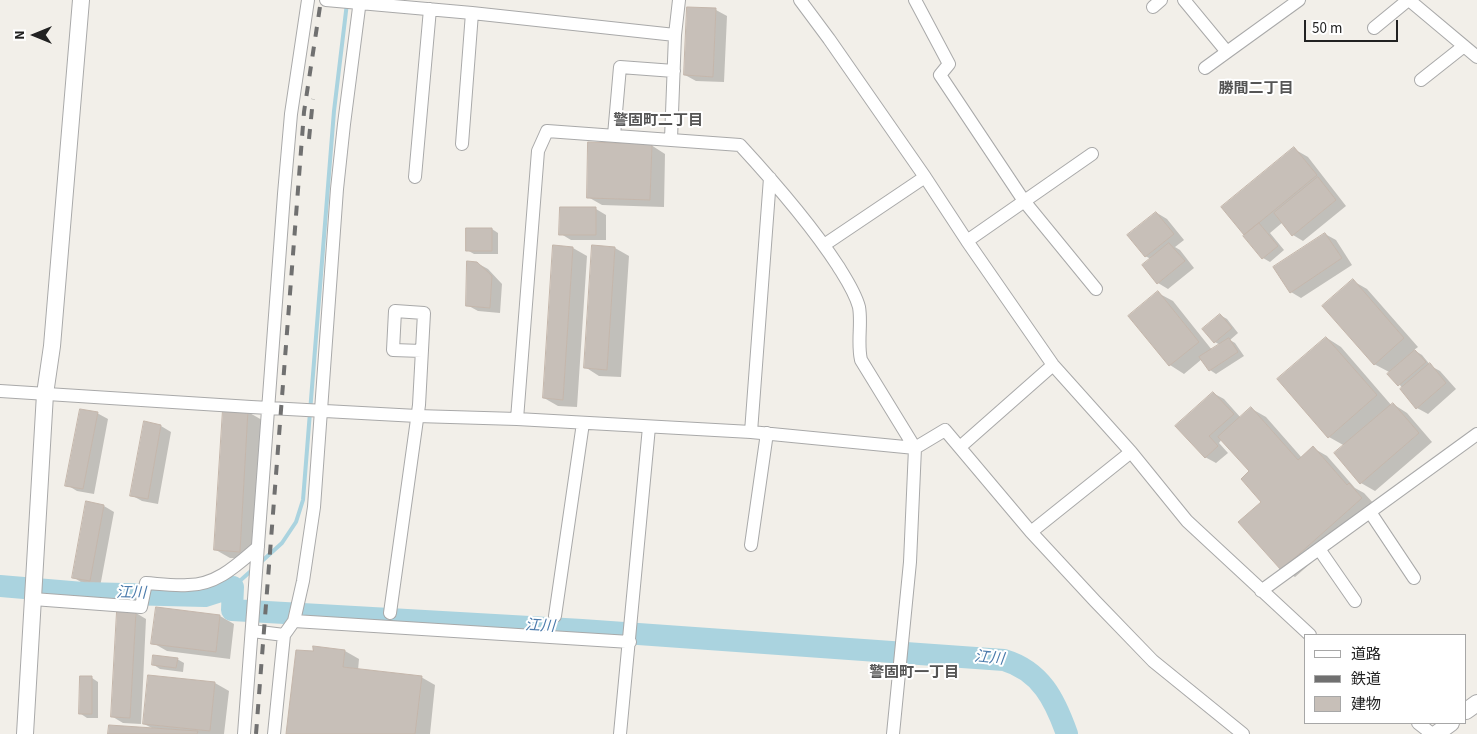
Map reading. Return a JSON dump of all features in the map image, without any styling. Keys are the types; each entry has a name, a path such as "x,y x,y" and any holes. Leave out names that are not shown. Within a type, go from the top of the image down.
{"street":[{"path":"25,734 45,394 52,346 81,0"},
{"path":"244,734 291,114 308,0"},
{"path":"326,0 360,1 675,35"},
{"path":"671,139 675,35 679,0"},
{"path":"800,0 925,177 1053,365 1131,452 1187,521 1309,634"},
{"path":"915,0 949,64 940,75 1024,201 1096,289"},
{"path":"1184,0 1227,52"},
{"path":"1205,68 1299,0"},
{"path":"1374,28 1409,0 1477,57"},
{"path":"274,734 284,634 294,622 303,581 314,507 340,161 360,1"},
{"path":"415,177 430,9"},
{"path":"462,144 472,13"},
{"path":"1421,80 1464,46"},
{"path":"614,135 620,67 674,71"},
{"path":"517,419 538,151 547,131 740,145 770,178 824,245 853,290 859,308 858,348 861,360 915,448 910,562 893,734"},
{"path":"967,241 1092,154"},
{"path":"824,245 925,177"},
{"path":"752,432 770,178"},
{"path":"390,613 419,405 422,351"},
{"path":"960,447 1053,365"},
{"path":"0,391 417,416 517,419 752,432 915,448 944,430 1031,532 1153,661 1242,734"},
{"path":"555,616 583,423"},
{"path":"620,734 649,427"},
{"path":"751,545 766,433"},
{"path":"1261,591 1477,434"},
{"path":"1031,532 1131,452"},
{"path":"1370,512 1414,578"},
{"path":"33,599 142,607 146,583 190,586 209,581 230,571 258,547"},
{"path":"1319,549 1355,601"},
{"path":"294,622 630,642"},
{"path":"252,632 284,634"},
{"path":"1419,724 1432,734"},
{"path":"1436,734 1450,724"}],"building":[{"path":"687,7 716,8 713,77 684,75"},
{"path":"588,142 652,144 650,200 587,198"},
{"path":"1294,147 1317,175 1244,235 1221,207"},
{"path":"1318,177 1336,200 1292,236 1274,213"},
{"path":"560,207 596,207 596,235 559,235"},
{"path":"1156,212 1174,234 1145,257 1127,235"},
{"path":"1259,223 1278,246 1262,259 1243,236"},
{"path":"466,228 492,228 492,251 466,251"},
{"path":"1325,233 1342,258 1290,293 1273,267"},
{"path":"1169,243 1185,261 1157,284 1142,265"},
{"path":"553,245 573,247 563,400 543,398"},
{"path":"592,245 615,247 607,370 584,368"},
{"path":"467,261 477,262 492,276 490,308 466,306"},
{"path":"1353,279 1404,338 1374,365 1322,306"},
{"path":"1158,291 1199,342 1169,366 1128,316"},
{"path":"1220,314 1232,328 1214,343 1202,329"},
{"path":"1326,337 1377,395 1328,438 1277,379"},
{"path":"1229,338 1238,352 1209,371 1199,357"},
{"path":"1415,350 1426,362 1398,386 1387,374"},
{"path":"1430,363 1446,383 1416,409 1400,389"},
{"path":"1213,392 1234,414 1209,436 1218,446 1205,458 1175,426"},
{"path":"1393,403 1419,433 1360,484 1334,453"},
{"path":"1251,407 1298,460 1313,446 1347,485 1349,483 1362,498 1281,570 1238,522 1261,502 1241,479 1249,471 1218,437"},
{"path":"80,409 98,412 83,489 65,486"},
{"path":"223,409 248,410 240,552 214,550"},
{"path":"144,421 161,425 148,499 130,496"},
{"path":"86,501 104,505 90,581 72,578"},
{"path":"156,607 220,615 216,652 151,644"},
{"path":"117,611 136,612 130,718 111,717"},
{"path":"313,646 345,650 343,667 422,676 415,734 286,734 296,650 313,651"},
{"path":"153,655 178,658 176,668 152,665"},
{"path":"148,675 215,682 210,731 143,724"},
{"path":"80,676 92,676 92,714 79,714"},
{"path":"109,725 198,731 197,734 108,734"}],"waterway":[{"path":"261,562 282,543 296,522 303,500 334,111 347,3"},
{"path":"233,587 252,570"},
{"name":"江川","path":"0,586 83,593 205,596 233,587 232,610 582,630 1004,660 1028,671 1045,688 1052,699 1067,734"}],"railway":[{"path":"256,734 304,112 321,0"},
{"path":"309,139 313,99"}],"district":[{"name":"勝間二丁目","path":"1256,90"},
{"name":"警固町二丁目","path":"658,122"},
{"name":"警固町一丁目","path":"914,674"}]}
